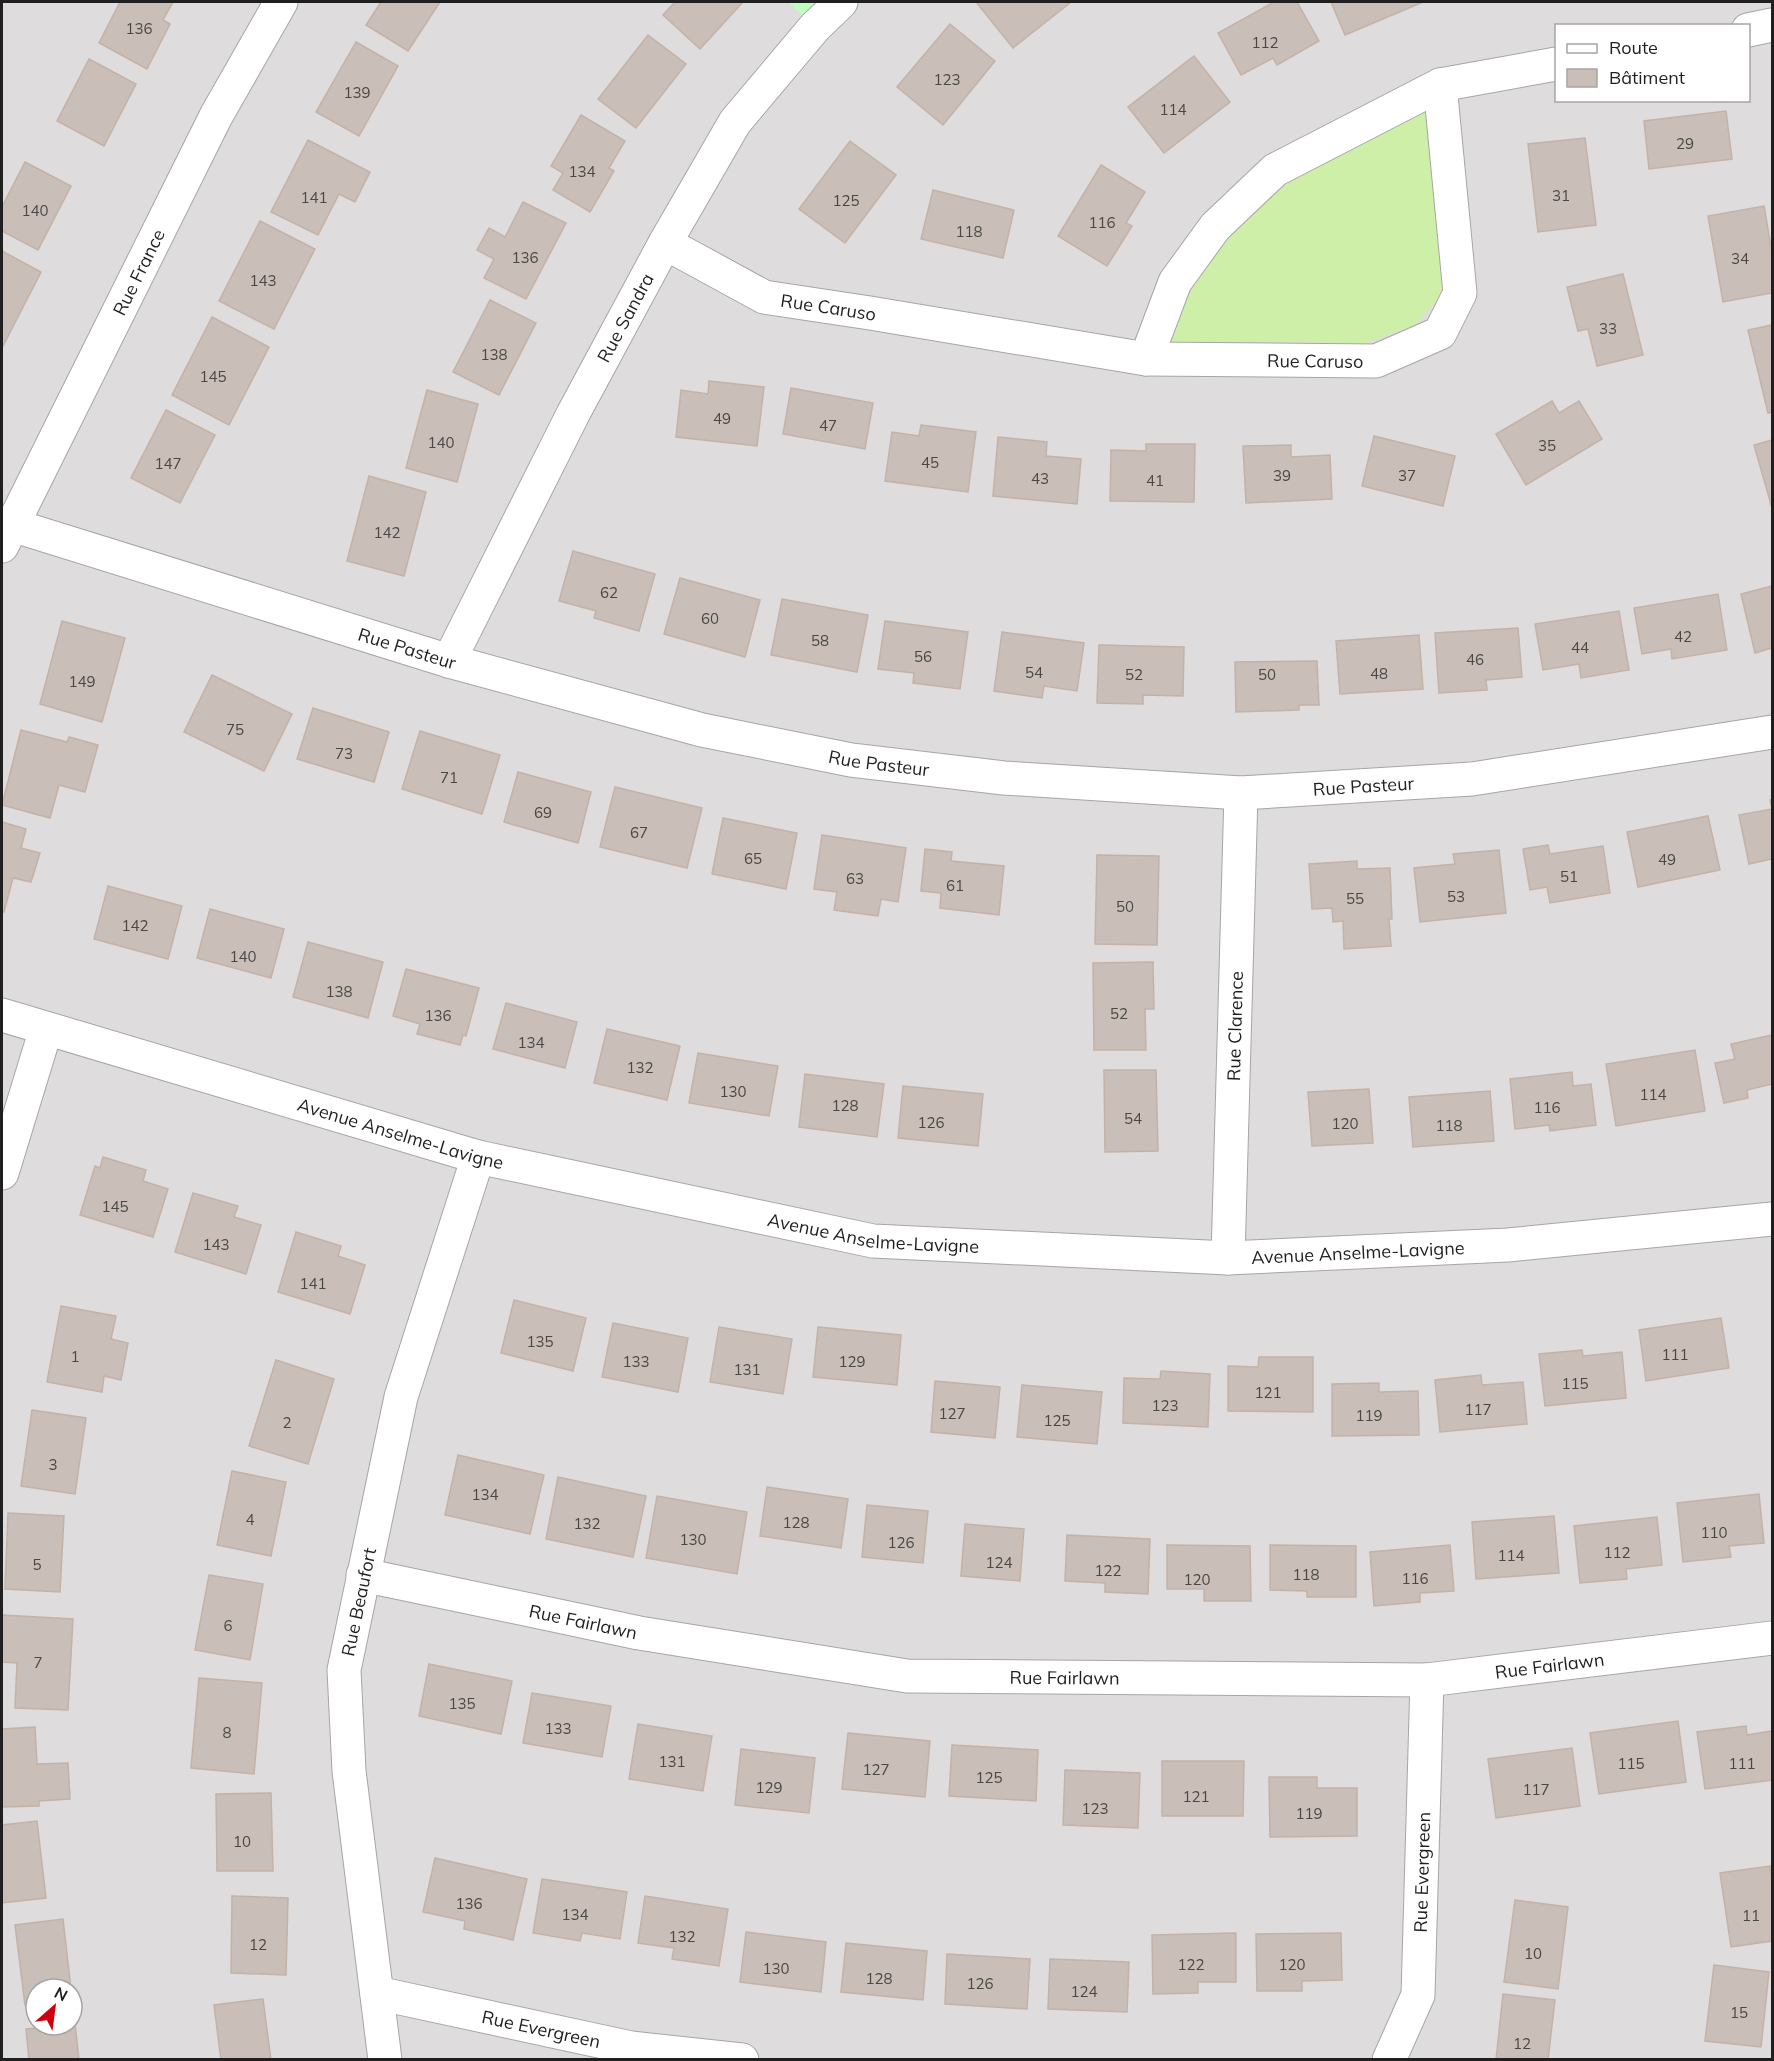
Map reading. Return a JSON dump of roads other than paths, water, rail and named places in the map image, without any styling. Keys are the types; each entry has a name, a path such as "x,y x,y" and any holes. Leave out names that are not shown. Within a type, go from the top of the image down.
{"street":[{"name":"Rue France","path":"7,535 216,116 281,2"},
{"name":"Rue Sandra","path":"448,661 573,414 665,243 735,122 815,27 842,2"},
{"path":"1750,30 1773,26"},
{"path":"1146,359 1176,282 1215,227 1275,170 1440,85 1555,64"},
{"name":"Rue Caruso","path":"665,243 764,297 1146,359 1376,361 1440,333 1460,293 1440,85"},
{"name":"Rue Pasteur","path":"7,535 448,661 702,730 851,760 1004,778 1241,794 1472,779 1773,732"},
{"name":"Rue Clarence","path":"1228,1258 1241,794"},
{"name":"Avenue Anselme-Lavigne","path":"2,1015 478,1157 873,1241 1228,1258 1508,1245 1773,1219"},
{"path":"2,1173 46,1029"},
{"name":"Rue Beaufort","path":"385,2060 349,1771 344,1670 401,1397 478,1157"},
{"name":"Rue Fairlawn","path":"363,1575 639,1633 907,1676 1427,1680 1773,1638"},
{"name":"Rue Evergreen","path":"1389,2060 1418,1995 1427,1680"},
{"name":"Rue Evergreen","path":"377,1993 632,2048 742,2060"}]}
